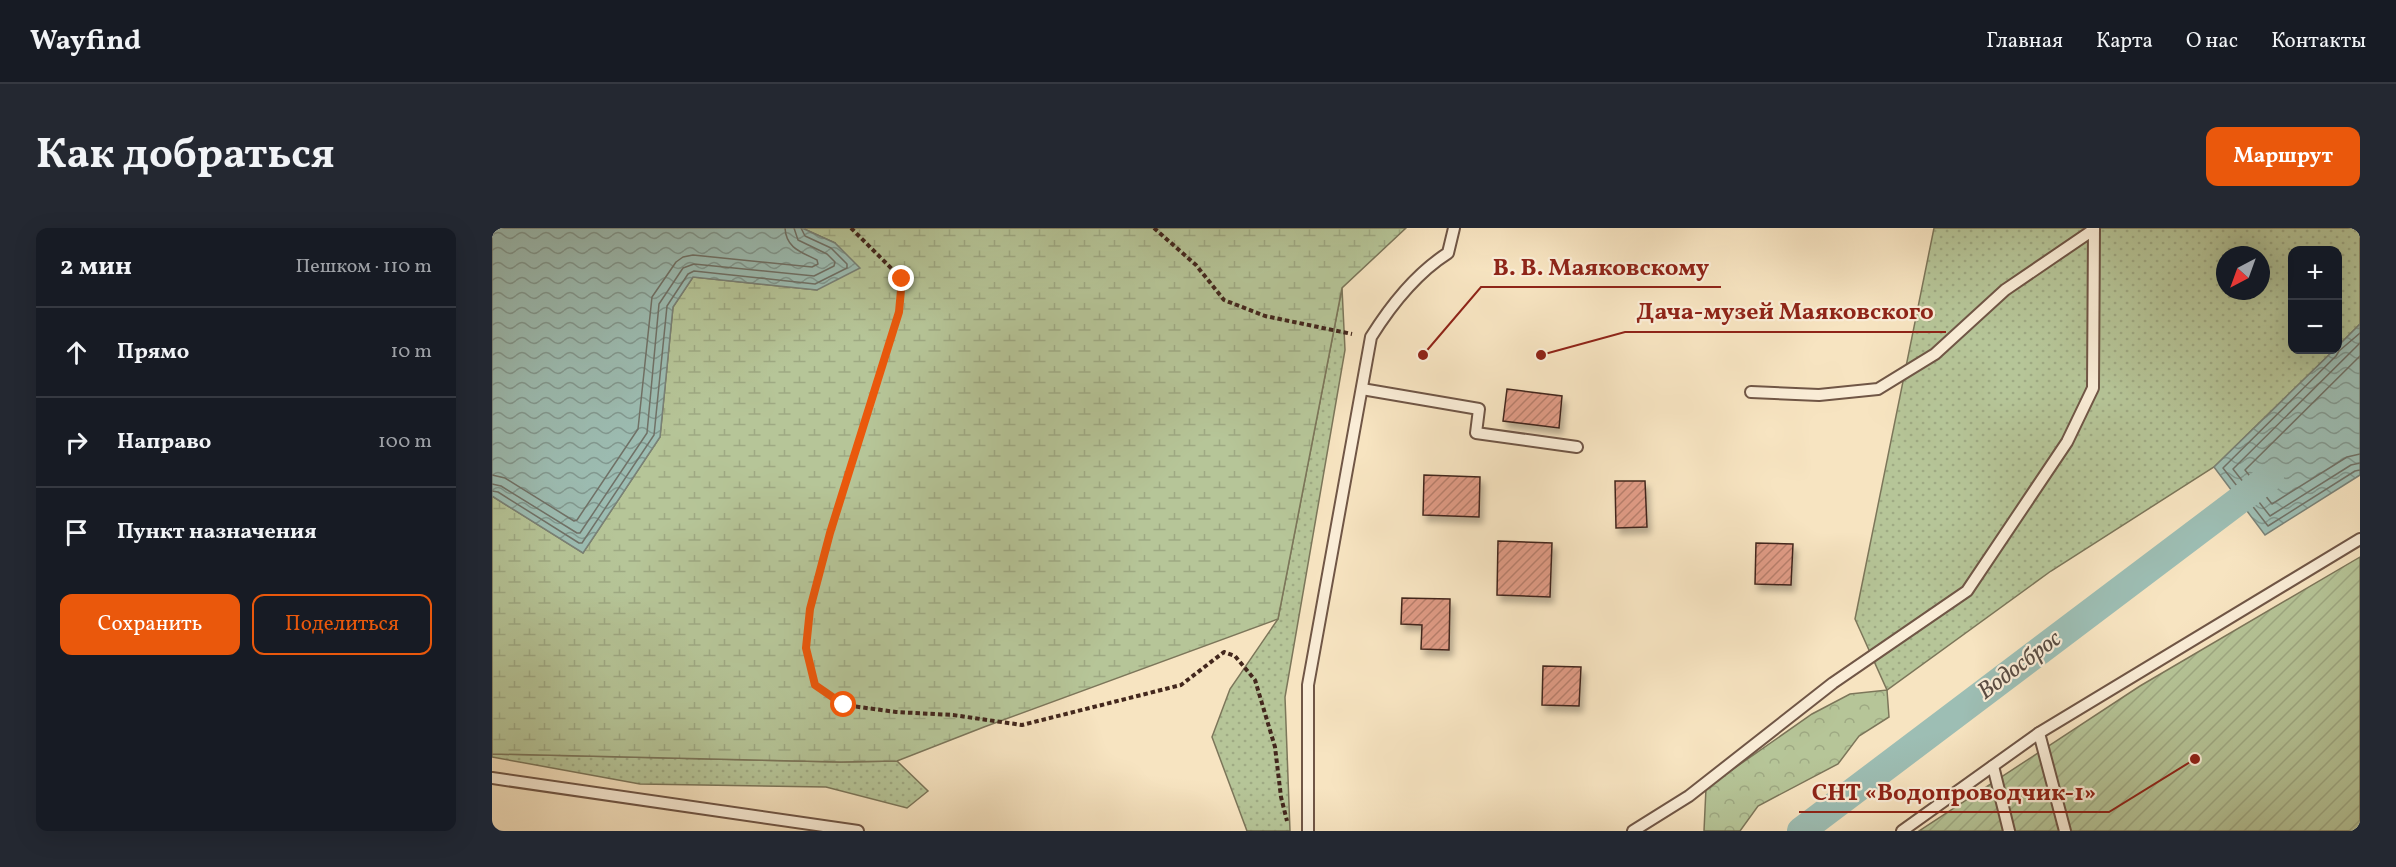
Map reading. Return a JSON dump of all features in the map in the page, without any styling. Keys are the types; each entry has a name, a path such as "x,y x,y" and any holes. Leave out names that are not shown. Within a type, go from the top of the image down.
{"lane":[{"path":"1308,831 1308,685 1371,338 1385,314 1425,268 1448,253 1454,228"},
{"path":"1751,392 1818,395 1878,389 1935,354 2005,290 2093,229"},
{"path":"1634,831 1689,796 1833,683 1966,591 2067,442 2093,388 2093,229"},
{"path":"1362,389 1479,409 1476,433 1577,447"},
{"path":"1902,831 2039,733 2360,539"},
{"path":"2039,733 2065,831"},
{"path":"1993,766 2009,831"},
{"path":"492,778 858,831"}],"path":[{"path":"851,228 902,279 899,312 830,533 810,609 806,648 815,685 844,705 896,712 953,715 1022,725 1181,685 1224,652 1235,656 1254,680 1275,747 1281,797 1290,831"},
{"path":"1154,228 1196,265 1224,300 1264,316 1371,338"}],"green space":[{"path":"802,228 1406,228 1342,288 1278,619 897,761 841,762 492,754 492,496 583,553 660,437 673,307 693,277 817,290 835,243"},
{"path":"1934,228 2360,228 2360,324 2342,342 2342,246 2288,246 2288,354 2330,354 2214,467 2051,571 1887,690 1855,619"},
{"path":"1342,288 1345,350 1285,697 1290,831 1247,831 1212,737 1230,689 1278,619"},
{"path":"2360,557 2360,831 1919,831 2140,686"},
{"path":"1887,690 1889,717 1859,736 1838,764 1758,806 1740,831 1704,831 1706,788 1812,714 1850,694"},
{"path":"492,754 841,762 897,761 928,791 907,808 826,787 640,784 492,757"}],"water":[{"path":"492,228 802,228 835,243 860,268 817,290 693,277 673,307 660,437 583,553 492,496"},
{"path":"2360,324 2360,475 2265,535 2214,467 2330,354 2342,354 2342,342"}],"building":[{"path":"1507,389 1562,396 1559,428 1503,421"},
{"path":"1424,475 1480,477 1479,517 1423,515"},
{"path":"1615,481 1645,481 1647,527 1616,528"},
{"path":"1498,541 1552,543 1550,597 1497,595"},
{"path":"1756,543 1793,544 1791,585 1755,584"},
{"path":"1402,598 1450,599 1449,650 1421,649 1422,625 1401,624"},
{"path":"1543,666 1581,667 1579,706 1542,705"}],"waterway":[{"name":"Водосброс","path":"1801,831 2270,477"}],"place":[{"name":"В. В. Маяковскому","path":"1423,355"},
{"name":"Дача-музей Маяковского","path":"1541,355"},
{"name":"СНТ «Водопроводчик-1»","path":"2195,759"}],"route":[{"path":"844,705 815,685 806,648 810,609 830,533 899,312 902,279"}]}
